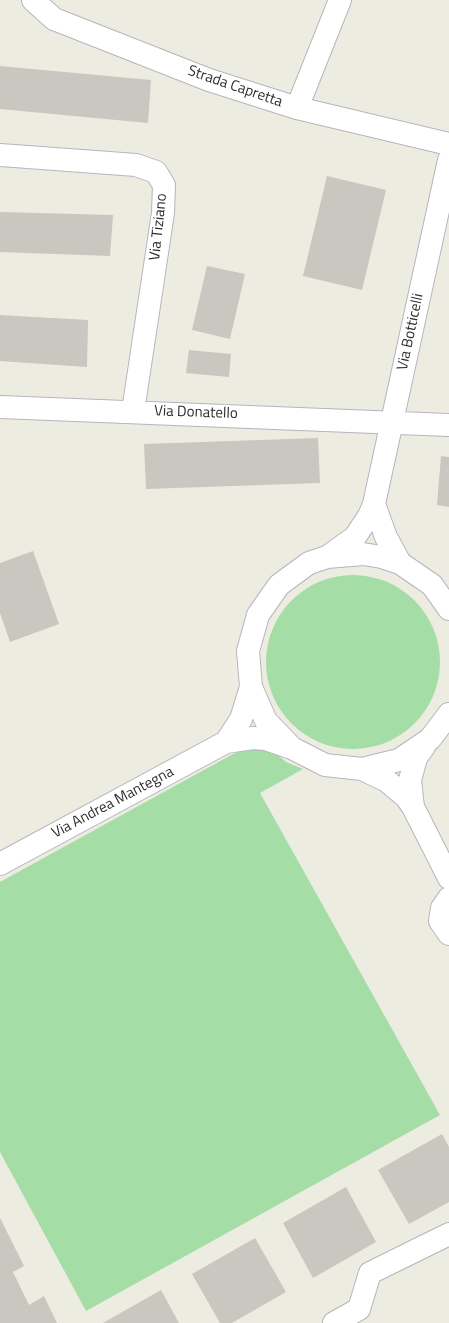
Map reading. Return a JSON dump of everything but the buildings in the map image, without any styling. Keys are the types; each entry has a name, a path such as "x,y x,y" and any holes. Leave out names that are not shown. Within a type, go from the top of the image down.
{"street":[{"name":"Strada Capretta","path":"33,0 54,19 209,80 297,108 449,144"},
{"path":"297,108 340,0"},
{"name":"Via Tiziano","path":"0,155 136,165 156,172 164,185 163,212 133,411"},
{"name":"Via Botticelli","path":"327,557 354,537 369,516 374,504 449,160"},
{"name":"Via Donatello","path":"0,407 392,421 449,425"},
{"path":"374,504 386,536 400,563"},
{"path":"449,609 432,585 400,563 382,557 363,554 327,557 293,573 273,592 258,615 248,650 251,688 266,721 292,748 325,765 362,769 375,774 397,788 413,807 449,878"},
{"name":"Via Andrea Mantegna","path":"226,742 242,719 251,688"},
{"path":"413,807 410,789 412,768 422,748 449,714"},
{"name":"Via Andrea Mantegna","path":"0,864 226,742 253,738 266,739 292,748"},
{"path":"362,769 399,760 415,751 430,739"},
{"path":"449,898 442,908 440,921 449,934"},
{"path":"334,1323 359,1309 370,1273 449,1234"}],"green space":[{"path":"353,575 370,577 386,582 408,595 420,607 436,637 440,662 438,679 433,695 420,717 408,729 378,745 353,749 336,747 320,742 298,729 286,717 270,687 266,662 268,645 273,629 286,607 298,595 328,579"},
{"path":"248,748 273,751 286,762 303,769 260,793 440,1115 86,1311 0,1152 0,882 233,754"}]}
